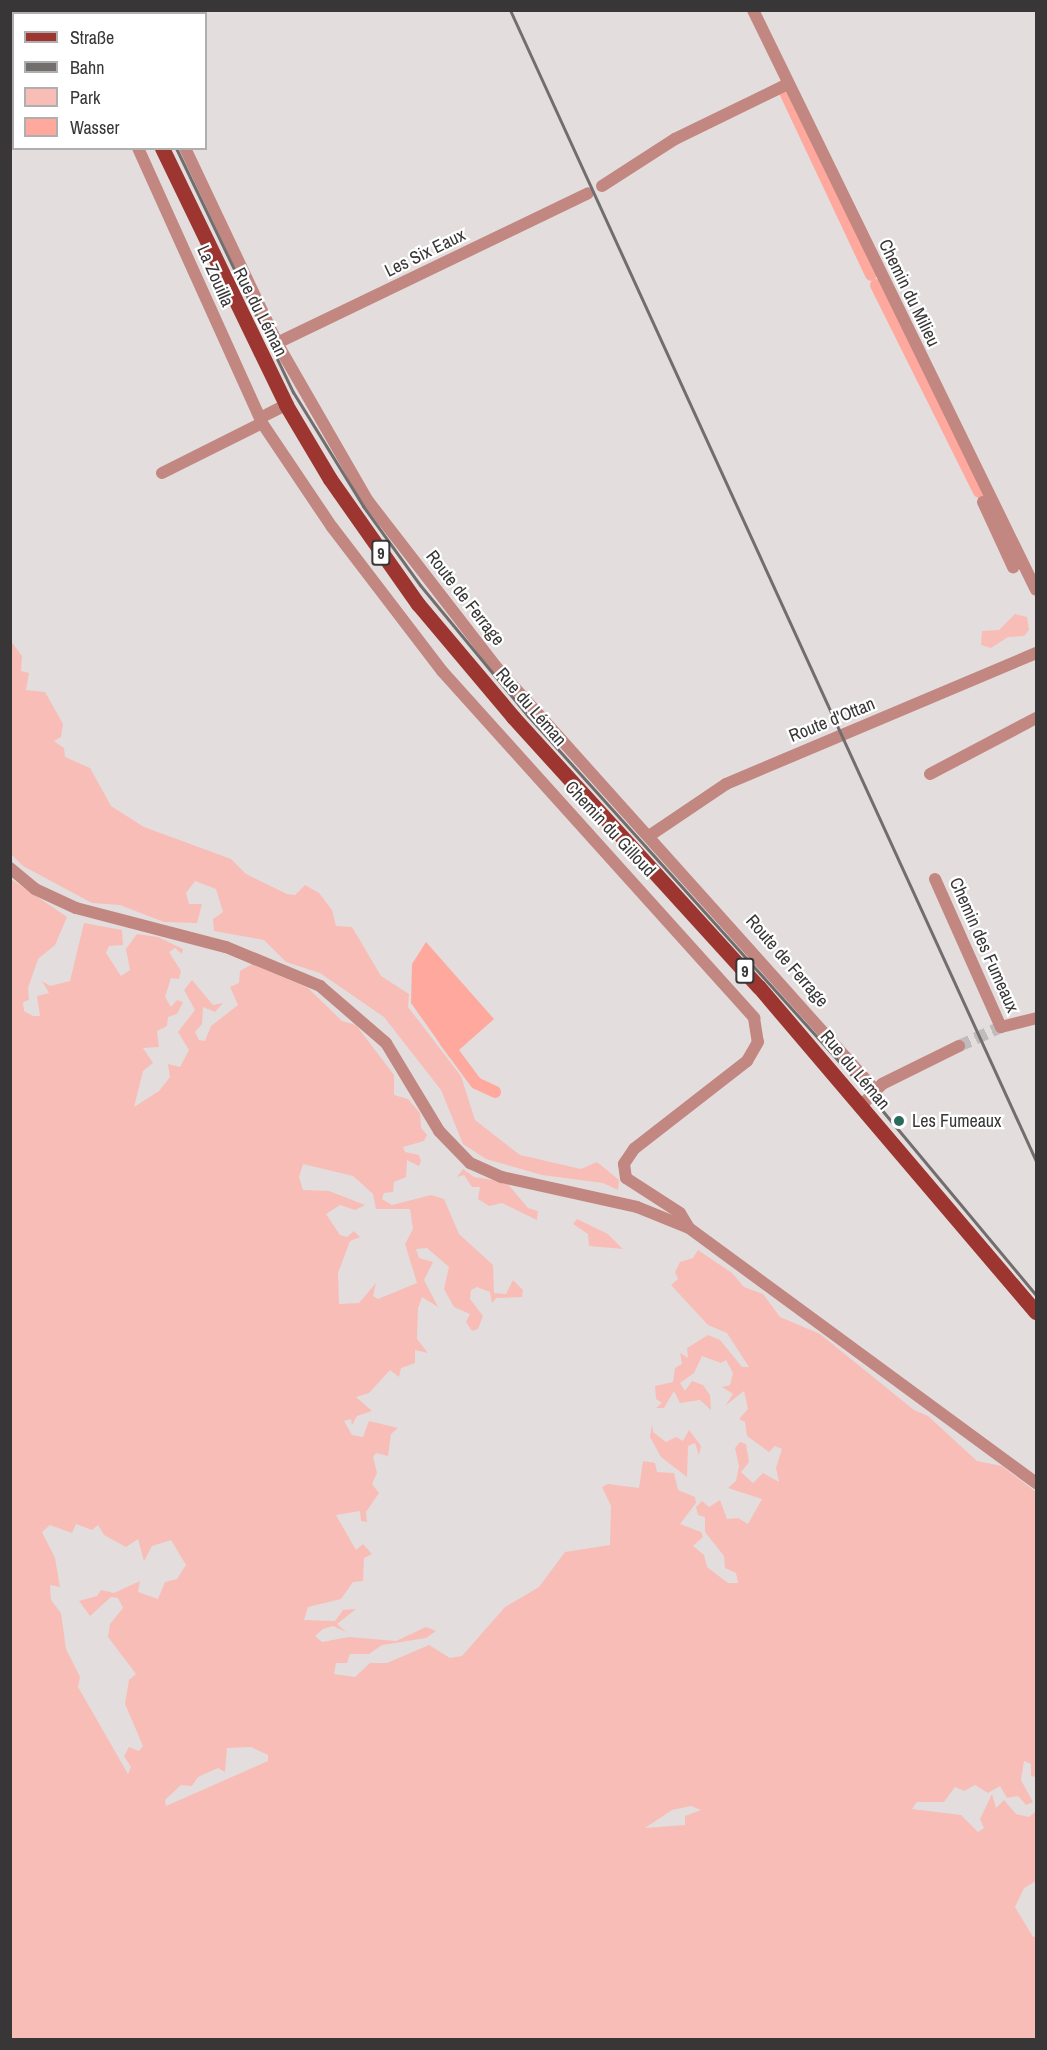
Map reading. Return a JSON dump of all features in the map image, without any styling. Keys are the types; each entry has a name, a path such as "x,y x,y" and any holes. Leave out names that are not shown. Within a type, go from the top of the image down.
{"main road":[{"name":"Rue du Léman","path":"163,150 286,405 354,515 465,662 861,1106 1036,1312"},
{"name":"Rue du Léman","path":"963,1228 1036,1324"}],"street":[{"name":"Chemin du Milieu","path":"753,10 1036,590"},
{"path":"602,186 675,140 788,84"},
{"name":"La Zouilla","path":"139,150 261,420"},
{"name":"Route de Ferrage","path":"186,150 277,343 368,501 439,596 875,1090"},
{"name":"Les Six Eaux","path":"277,343 588,193"},
{"path":"162,473 286,405"},
{"name":"Chemin du Gilloud","path":"261,420 352,555 442,671 754,1018 758,1042 747,1061 634,1149 624,1164 629,1182 684,1216 689,1228"},
{"path":"983,502 1012,567"},
{"name":"Route d'Ottan","path":"649,836 726,784 1036,653"},
{"path":"930,774 1036,718"},
{"path":"10,868 36,889 76,908 213,943 320,986 386,1043 439,1131 464,1158 483,1170 616,1201 689,1228 1036,1483"},
{"name":"Chemin des Fumeaux","path":"934,879 1001,1027 1036,1018"},
{"path":"861,1106 875,1090 959,1046"}],"green space":[{"path":"1015,614 1027,617 1029,630 1024,636 1008,637 991,648 981,645 982,631 999,630"},
{"path":"10,640 22,656 21,671 29,673 26,690 45,692 63,724 61,737 54,741 64,748 65,757 90,768 111,806 144,827 231,859 246,874 287,894 295,895 305,885 319,893 332,910 336,926 352,927 381,976 409,994 408,1007 461,1076 475,1120 520,1155 581,1169 597,1162 619,1180 618,1190 603,1183 542,1175 486,1159 463,1144 441,1090 384,1017 320,973 286,962 264,940 214,931 213,919 223,912 216,889 195,881 186,893 189,904 202,904 197,923 164,922 120,905 92,903 23,866 11,854"},
{"path":"11,879 67,917 55,945 38,959 28,988 29,1000 23,1002 24,1011 33,1016 40,1016 37,996 49,993 42,981 50,986 70,981 84,923 122,930 123,945 109,946 106,953 121,976 130,970 126,949 137,934 158,937 183,949 182,954 175,948 169,952 181,971 179,979 171,978 165,997 171,1007 177,1000 183,1002 177,1014 168,1017 167,1026 157,1031 159,1047 143,1048 153,1063 143,1071 134,1107 159,1091 170,1077 168,1064 180,1067 189,1050 178,1032 195,1010 184,990 192,980 213,1005 223,1003 215,1012 203,1007 202,1024 195,1032 199,1040 205,1041 211,1026 238,1005 230,987 239,983 240,971 252,964 308,988 342,1021 356,1025 394,1075 394,1095 408,1099 420,1113 421,1128 427,1135 424,1141 403,1147 405,1152 419,1155 421,1161 419,1166 407,1160 406,1177 394,1182 393,1192 384,1193 382,1199 392,1205 431,1195 444,1199 459,1234 493,1265 494,1293 506,1294 513,1280 523,1290 522,1297 496,1298 492,1303 490,1292 477,1287 471,1290 470,1299 483,1316 478,1329 472,1331 466,1322 470,1314 454,1307 444,1289 449,1267 427,1248 416,1249 419,1258 433,1262 424,1280 438,1307 422,1297 418,1308 417,1339 428,1353 415,1350 415,1363 401,1368 399,1377 390,1370 369,1393 356,1397 372,1411 357,1416 352,1425 351,1419 344,1421 352,1435 363,1437 369,1421 398,1428 391,1434 388,1456 376,1453 373,1457 377,1473 372,1484 379,1493 366,1512 367,1522 361,1521 360,1511 336,1515 356,1550 363,1544 372,1554 364,1558 363,1581 353,1582 341,1599 308,1607 304,1620 335,1621 343,1610 356,1609 337,1624 346,1632 333,1626 323,1629 315,1636 322,1642 349,1637 396,1641 426,1627 436,1631 426,1638 382,1645 369,1654 350,1654 347,1663 336,1663 334,1674 355,1677 370,1663 387,1663 429,1645 450,1658 462,1656 505,1607 539,1587 565,1552 610,1545 611,1506 602,1487 608,1484 639,1488 643,1461 655,1463 657,1472 674,1473 678,1490 695,1497 696,1503 680,1524 701,1532 703,1537 693,1546 704,1555 707,1567 728,1583 738,1583 736,1573 725,1568 724,1556 705,1532 705,1517 698,1515 696,1507 702,1501 709,1507 720,1500 727,1519 738,1518 748,1524 762,1499 728,1488 736,1481 739,1466 735,1448 740,1442 746,1444 749,1462 741,1472 753,1483 763,1473 779,1482 776,1468 782,1449 775,1446 769,1452 747,1436 745,1422 739,1419 748,1409 744,1391 725,1406 733,1394 722,1387 730,1385 733,1373 726,1360 721,1363 702,1356 694,1373 680,1383 685,1391 692,1381 703,1385 710,1395 711,1410 700,1400 680,1403 674,1391 664,1408 656,1408 662,1403 656,1399 655,1386 673,1382 675,1368 682,1364 680,1353 688,1358 687,1348 708,1335 720,1340 742,1367 749,1367 727,1333 708,1325 671,1285 678,1279 675,1272 680,1262 693,1258 698,1250 732,1273 744,1287 763,1294 780,1317 820,1334 914,1410 928,1416 977,1461 1002,1466 1036,1492 1036,1777 1031,1776 1031,1764 1024,1761 1021,1780 1033,1802 1026,1805 1018,1796 1007,1798 1000,1786 988,1793 975,1785 964,1791 955,1787 944,1802 917,1802 912,1809 961,1815 978,1832 984,1828 980,1819 992,1794 996,1808 1004,1800 1016,1814 1029,1817 1036,1811 1036,1881 1024,1888 1015,1907 1033,1937 1036,1936 1036,2039 11,2039","holes":["303,1164 353,1176 373,1194 376,1209 410,1209 413,1229 405,1244 417,1283 378,1299 373,1296 376,1283 359,1303 339,1304 338,1273 350,1241 360,1237 354,1231 347,1237 340,1235 326,1214 340,1205 355,1210 365,1205 329,1191 303,1190 299,1177","76,1524 92,1530 98,1525 104,1535 126,1547 138,1539 144,1561 152,1546 171,1540 186,1565 177,1579 165,1582 158,1599 138,1592 140,1581 114,1593 101,1590 97,1596 79,1601 90,1616 111,1597 118,1598 123,1608 110,1624 108,1637 136,1674 129,1680 125,1704 143,1746 139,1751 129,1747 124,1756 131,1767 128,1774 78,1687 80,1677 66,1649 61,1613 51,1600 50,1585 60,1587 55,1558 42,1532 50,1525 72,1533","251,1747 268,1755 268,1761 166,1806 165,1800 181,1785 192,1786 198,1777 218,1768 225,1772 227,1748","691,1806 701,1810 685,1816 685,1825 645,1828 672,1810"]},
{"path":"463,1169 474,1177 506,1182 528,1208 538,1211 537,1220 502,1203 489,1206 478,1199 480,1187 472,1187 464,1175 457,1177"},
{"path":"577,1219 608,1234 623,1249 589,1246 588,1234 573,1224"},
{"path":"652,1424 653,1432 666,1442 676,1437 683,1441 689,1430 701,1446 699,1455 695,1443 688,1446 687,1477 661,1457 650,1437"}],"water":[{"path":"426,942 494,1019 450,1058 411,1003 412,964"}],"waterway":[{"path":"785,92 871,275"},
{"path":"876,285 979,492"},
{"path":"445,1041 476,1083 495,1092"}],"tunnel":[{"path":"959,1046 1001,1027"}],"railway":[{"path":"510,10 1036,1161"},
{"path":"177,150 293,392 363,506 420,585 528,716 871,1097 1036,1295"}],"place":[{"name":"Les Fumeaux","path":"899,1121"}]}
